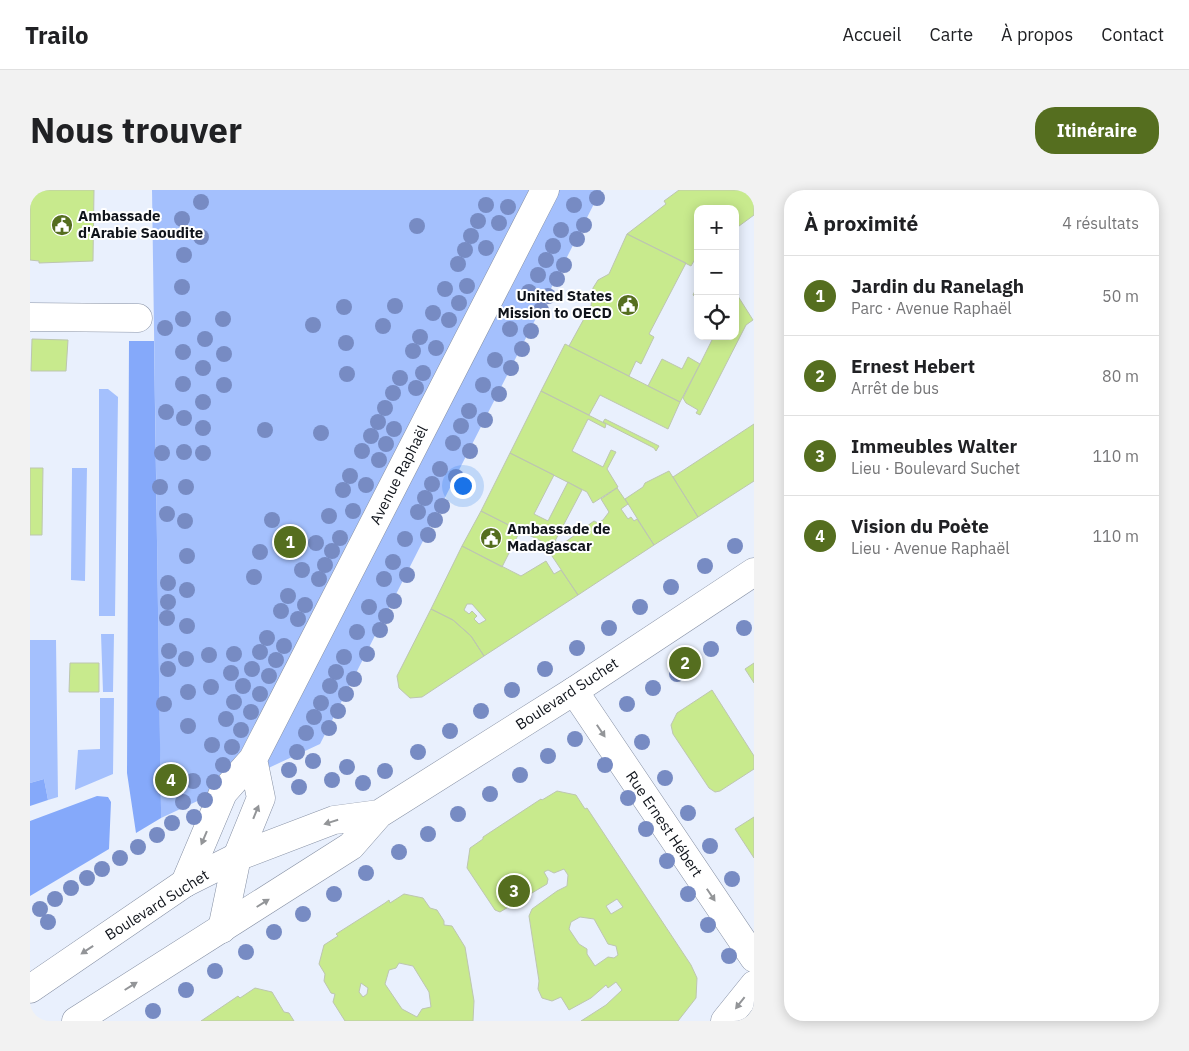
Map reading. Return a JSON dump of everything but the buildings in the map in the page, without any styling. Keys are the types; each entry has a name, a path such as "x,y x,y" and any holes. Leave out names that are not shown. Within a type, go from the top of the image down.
{"street":[{"name":"Avenue Raphaël","path":"185,883 223,793 253,759 544,190"},
{"path":"30,317 138,318"},
{"name":"Boulevard Suchet","path":"76,1021 351,846 379,814 574,691 754,572"},
{"name":"Rue Ernest Hébert","path":"574,691 754,958"},
{"path":"222,929 237,857 261,798 253,759"},
{"name":"Boulevard Suchet","path":"30,989 185,883 237,857 334,820 379,814"},
{"path":"725,1021 754,985"}],"shaded area":[{"path":"152,190 601,190 320,744 161,818"},
{"path":"129,341 154,341 161,809 161,818 136,833 127,773"},
{"path":"99,389 108,389 118,397 115,616 99,616"},
{"path":"72,468 87,468 85,581 71,580"},
{"path":"101,634 114,634 113,692 103,692"},
{"path":"30,640 56,640 58,797 48,800 44,779 30,783"},
{"path":"100,698 114,698 113,774 75,790 78,750 100,749"},
{"path":"44,779 48,800 30,806 30,783"},
{"path":"97,796 108,797 111,802 109,849 30,896 30,821"}],"place":[{"name":"Ambassade d'Arabie Saoudite","path":"62,225"},
{"name":"United States Mission to OECD","path":"628,305"},
{"name":"Ambassade de Madagascar","path":"491,538"},
{"name":"Jardin du Ranelagh","path":"290,542"},
{"name":"Ernest Hebert","path":"685,663"},
{"name":"Vision du Poète","path":"171,780"},
{"name":"Immeubles Walter","path":"514,891"}]}
